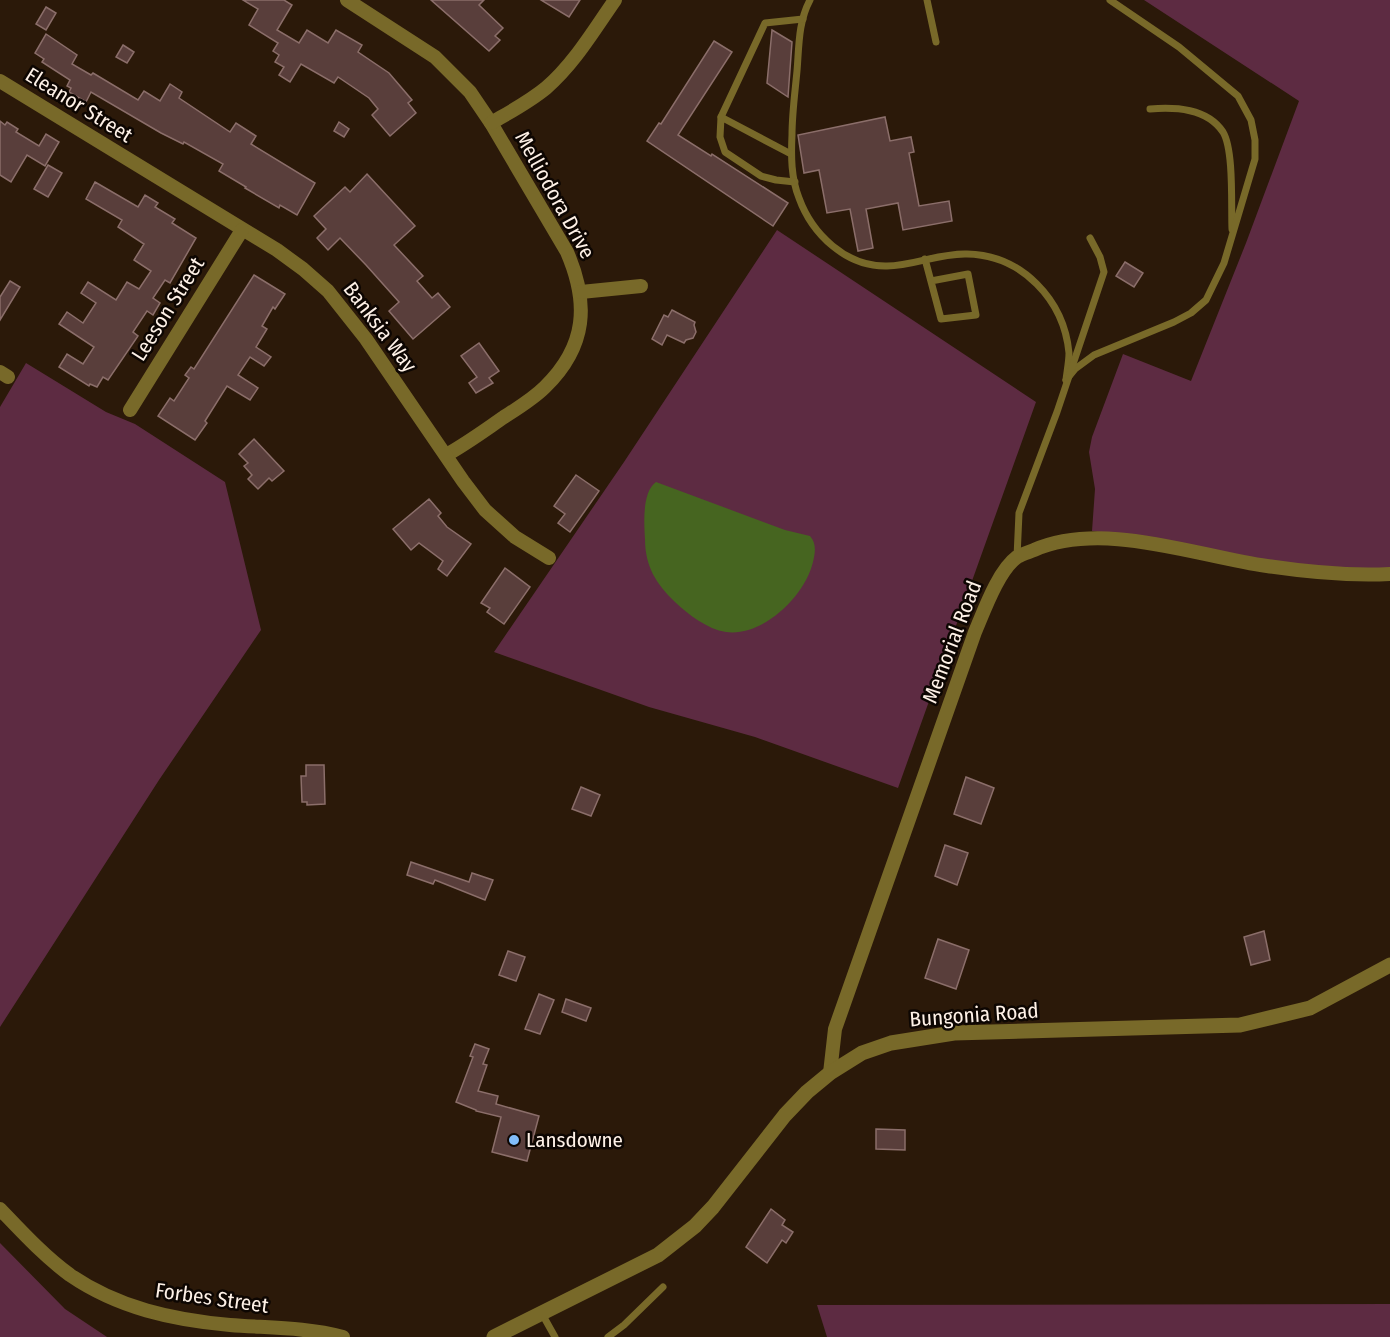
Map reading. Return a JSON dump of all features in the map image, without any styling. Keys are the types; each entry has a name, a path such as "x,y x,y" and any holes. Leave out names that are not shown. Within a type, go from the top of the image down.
{"street":[{"name":"Melliodora Drive","path":"347,0 368,6 435,57 470,93 491,123 567,252 581,292 579,329 570,354 559,372 544,388 528,400 446,455"},
{"path":"491,123 524,104 567,67 615,0"},
{"name":"Eleanor Street","path":"0,81 136,164"},
{"name":"Banksia Way","path":"136,164 277,250 303,268 328,291 366,339 485,510 516,537 549,558"},
{"name":"Leeson Street","path":"130,410 242,230"},
{"path":"581,292 641,286"},
{"name":"Memorial Road","path":"830,1072 835,1029 971,643 986,604 1000,578 1017,557 1043,546 1069,539 1103,539 1149,543 1286,569 1368,575 1390,574"},
{"name":"Bungonia Road","path":"494,1337 658,1255 695,1226 730,1188 785,1115 807,1092 830,1072 862,1053 891,1042 954,1034 1240,1025 1310,1008 1390,965"},
{"name":"Forbes Street","path":"0,1209 40,1250 70,1275 103,1294 137,1309 176,1318 229,1325 324,1332 344,1337"}],"lane":[{"path":"810,0 803,19 792,122 791,165 799,198 815,228 828,243 842,253 872,266 889,266 949,254 970,254 1009,264 1024,272 1033,279 1059,312 1069,354 1066,380"},
{"path":"927,0 936,42"},
{"path":"1066,380 1075,369 1094,355 1174,322 1191,313 1206,300 1219,274 1233,235 1255,159 1255,140 1251,120 1238,96 1179,47 1110,0"},
{"path":"795,182 761,176 725,152 720,137 721,117 765,23 803,19"},
{"path":"1150,109 1170,107 1190,110 1210,120 1223,132 1229,157 1233,235"},
{"path":"721,117 792,154"},
{"path":"1017,557 1019,513 1104,272 1101,256 1090,238"},
{"path":"925,259 941,319 976,315 968,274 931,281"},
{"path":"608,1337 624,1325 663,1287"},
{"path":"541,1312 555,1337"}],"shaded area":[{"path":"1144,0 1390,0 1390,568 1294,565 1127,535 1092,531 1095,489 1089,452 1092,437 1123,354 1191,381 1299,101"},
{"path":"777,230 1036,402 898,788 755,737 649,707 494,652 624,462"},
{"path":"26,363 106,412 135,424 225,482 261,630 159,780 0,1027 0,407"},
{"path":"656,482 785,530 810,536 815,545 813,562 801,588 792,600 768,621 740,632 726,632 712,628 680,607 657,581 647,558 645,508 648,493"},
{"path":"0,1243 65,1309 107,1337 0,1337"},
{"path":"1390,1304 1390,1337 827,1337 817,1305"}],"building":[{"path":"243,0 284,0 292,5 277,30 299,43 307,30 328,43 336,30 362,45 358,52 389,73 412,100 408,103 416,113 390,136 372,115 378,109 369,98 338,77 334,83 301,64 290,82 279,75 284,67 275,62 279,55 273,51 278,43 249,25 258,9"},
{"path":"431,0 484,0 479,5 503,28 495,36 500,40 489,51"},
{"path":"541,0 580,0 569,17"},
{"path":"46,7 56,13 46,30 36,24"},
{"path":"772,30 792,42 788,97 767,83"},
{"path":"46,34 77,55 72,64 91,75 93,73 138,100 144,91 160,101 170,84 182,92 179,98 230,132 236,123 256,136 251,144 315,183 297,215 280,205 279,208 245,188 219,171 223,164 184,142 183,144 161,133 91,92 86,102 69,92 71,88 67,86 70,80 42,62 44,59 35,53"},
{"path":"714,41 732,52 678,135 788,203 773,226 647,141 659,123 661,124"},
{"path":"123,45 134,52 127,63 116,57"},
{"path":"885,117 890,141 911,137 914,152 909,153 919,206 949,201 952,221 903,230 898,203 866,209 873,248 858,251 850,209 827,213 819,170 804,173 798,135"},
{"path":"0,121 5,125 7,122 18,129 16,132 39,146 46,134 59,142 45,166 27,155 11,182 0,175"},
{"path":"339,122 349,129 344,137 334,131"},
{"path":"48,165 62,173 48,197 34,189"},
{"path":"367,174 415,226 394,245 423,276 417,281 432,298 438,293 450,307 413,339 389,311 399,302 366,265 340,238 328,250 317,238 326,229 314,216 345,187 350,192"},
{"path":"95,182 138,207 145,195 158,203 155,207 175,219 172,223 196,238 170,283 165,280 153,298 160,303 153,315 147,311 133,332 138,336 108,380 103,377 97,387 90,384 89,386 59,367 67,354 83,364 94,347 59,324 67,312 83,323 96,303 81,293 88,282 116,300 127,282 139,289 151,271 134,260 144,244 118,227 122,220 86,199"},
{"path":"1125,262 1143,273 1134,287 1116,276"},
{"path":"254,275 285,294 275,309 273,307 262,326 267,329 256,347 271,357 264,366 250,357 238,375 258,388 250,400 227,386 195,440 158,416 170,398 174,401 189,378 185,375 191,367 194,369"},
{"path":"10,281 20,287 0,320 0,297"},
{"path":"672,310 695,322 696,332 693,338 684,343 667,335 662,345 652,339 664,315 668,317"},
{"path":"479,343 499,371 489,378 493,383 476,393 469,383 477,377 461,356"},
{"path":"254,439 284,471 272,481 269,478 258,489 248,479 252,475 244,466 248,463 239,454"},
{"path":"576,475 599,491 570,532 558,523 565,514 554,506"},
{"path":"429,499 441,513 438,516 447,527 471,544 447,576 438,569 443,561 419,543 411,550 393,529"},
{"path":"505,568 530,587 504,624 487,612 490,608 481,603"},
{"path":"306,765 324,765 325,804 307,805 307,802 302,802 301,776 306,776"},
{"path":"966,777 994,788 981,824 954,814"},
{"path":"581,787 600,795 591,816 572,809"},
{"path":"945,845 968,853 957,885 935,876"},
{"path":"411,862 469,882 472,873 493,880 485,900 435,880 433,884 407,875"},
{"path":"1264,931 1270,960 1251,965 1244,937"},
{"path":"938,939 969,950 956,989 925,978"},
{"path":"508,951 525,957 516,981 499,975"},
{"path":"539,994 554,1000 540,1034 525,1029"},
{"path":"566,999 591,1008 586,1021 562,1012"},
{"path":"475,1044 489,1049 483,1064 487,1065 478,1091 498,1096 496,1104 539,1116 527,1161 492,1152 501,1117 476,1111 456,1102 473,1057 470,1056"},
{"path":"876,1129 905,1130 905,1150 876,1149"},
{"path":"771,1209 785,1220 782,1225 793,1232 786,1243 782,1240 767,1263 746,1247"}],"place":[{"name":"Lansdowne","path":"514,1140"}]}
